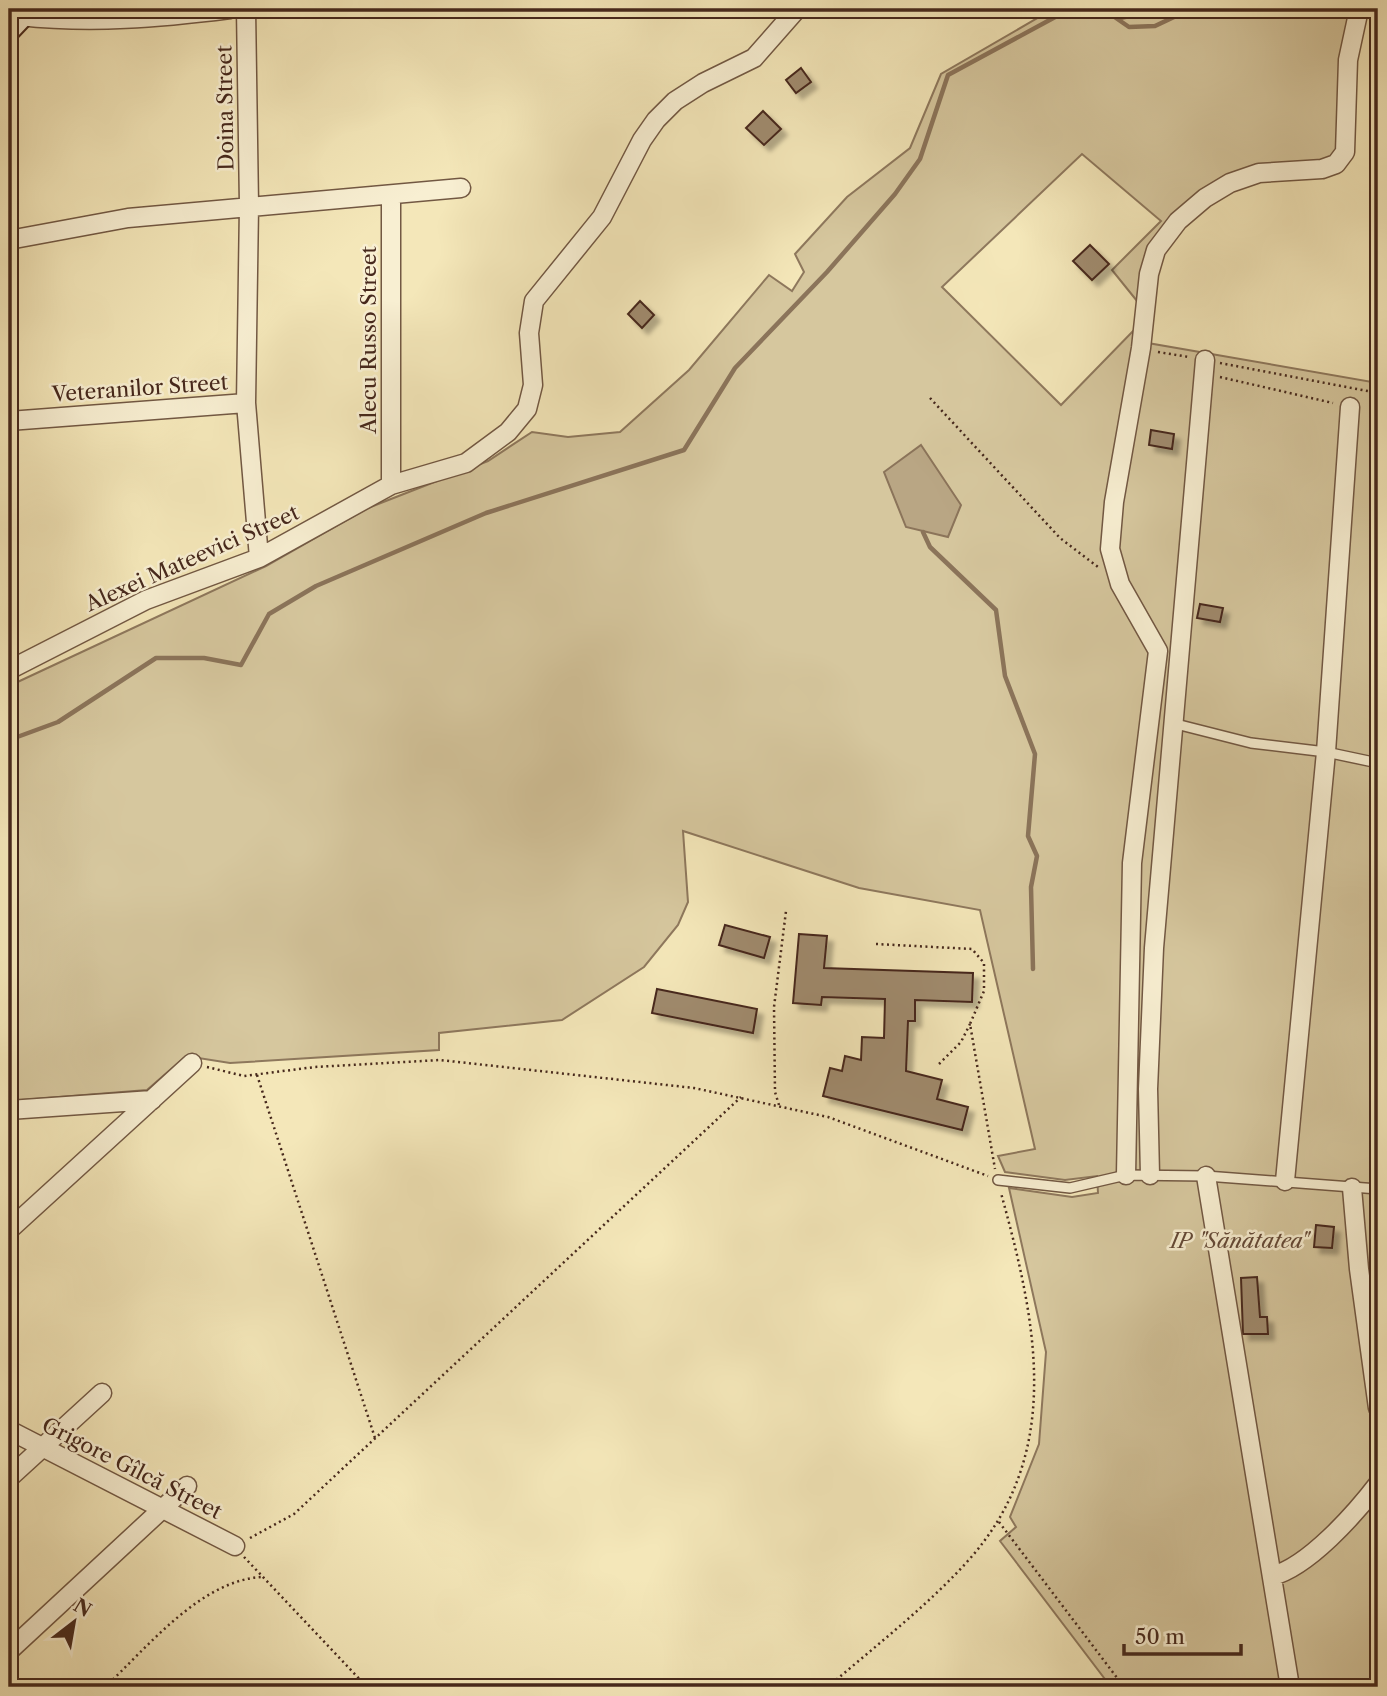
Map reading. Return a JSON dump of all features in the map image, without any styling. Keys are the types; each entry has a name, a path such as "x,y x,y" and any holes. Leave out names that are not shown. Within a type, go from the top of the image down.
{"street":[{"path":"19,17 114,21 230,9"},
{"name":"Doina Street","path":"246,9 249,206"},
{"name":"Alexei Mateevici Street","path":"9,670 146,600 259,558 391,485 466,463 520,421 532,395 529,316 541,289 592,233 614,199 642,140 656,120 676,101 703,83 754,58 797,9"},
{"path":"1126,1175 1132,863 1158,651 1120,584 1110,549 1114,502 1141,348 1149,274 1156,250 1178,221 1205,198 1230,183 1259,173 1322,169 1336,164 1345,152 1348,60 1359,9"},
{"path":"9,240 128,218 461,188"},
{"name":"Alecu Russo Street","path":"391,195 391,485"},
{"path":"246,403 249,206"},
{"path":"1150,1175 1148,1089 1154,948 1176,724 1204,367"},
{"name":"Veteranilor Street","path":"9,421 246,403 259,558"},
{"path":"1285,1181 1326,752 1350,407"},
{"path":"9,1230 192,1063"},
{"path":"9,1110 152,1100"},
{"path":"1206,1176 1290,1687"},
{"path":"1352,1188 1359,1269 1378,1408"},
{"path":"9,1478 102,1393"},
{"name":"Grigore Gîlcă Street","path":"9,1430 235,1546"},
{"path":"1272,1576 1288,1573 1349,1519 1378,1485"},
{"path":"9,1651 187,1486"}],"lane":[{"path":"1176,724 1251,743 1326,752 1378,763"},
{"path":"998,1180 1070,1188 1126,1175 1206,1176 1378,1189"}],"path":[{"path":"1141,348 1350,407"},
{"path":"1204,367 1378,393"},
{"path":"930,398 1060,538 1120,584"},
{"path":"779,1105 775,1093 774,1007 786,911"},
{"path":"876,943 972,949 984,963 984,991 970,1024 961,1042 940,1064"},
{"path":"828,1687 966,1563 999,1522 1017,1483 1031,1439 1035,1384 1031,1320 998,1180 970,1024"},
{"path":"192,1063 244,1076 315,1067 440,1060 694,1088 779,1105 924,1150 998,1180"},
{"path":"257,1074 375,1438"},
{"path":"367,1687 261,1577 235,1546 294,1514 741,1097"},
{"path":"999,1522 1124,1687"},
{"path":"105,1687 205,1594 242,1578 261,1577"}],"green space":[{"name":"IP \"Sănătatea\"","path":"1053,9 1109,9 1122,19 1171,9 1355,9 1340,145 1331,159 1320,165 1257,169 1170,222 1137,301 1112,270 1161,221 1082,154 942,287 1061,405 1136,328 1148,343 1378,383 1378,1687 1111,1687 1000,1541 1016,1527 1010,1517 1039,1444 1046,1352 1009,1188 1072,1197 1098,1193 1097,1176 1065,1180 1005,1172 998,1156 1035,1149 980,910 859,888 683,831 688,902 678,925 644,967 562,1020 439,1033 439,1050 230,1063 186,1056 147,1090 9,1101 9,686 266,566 368,508 488,461 532,432 568,437 620,432 689,370 769,275 792,291 804,272 795,254 847,197 910,148 941,74"}],"shaded area":[{"path":"921,445 961,505 948,537 906,527 884,472"}],"building":[{"path":"801,68 811,82 796,93 786,80"},
{"path":"763,111 781,129 764,145 746,128"},
{"path":"1090,245 1109,264 1092,280 1073,261"},
{"path":"640,301 654,315 642,328 628,314"},
{"path":"1151,430 1174,434 1172,449 1149,445"},
{"path":"1200,604 1223,608 1220,622 1197,618"},
{"path":"725,925 770,937 764,958 719,945"},
{"path":"799,934 827,936 824,968 973,973 972,1002 915,1000 915,1021 908,1021 906,1071 942,1080 937,1099 968,1107 962,1130 823,1096 830,1068 842,1071 845,1056 861,1060 862,1037 884,1038 885,999 822,997 821,1005 793,1003"},
{"path":"657,989 757,1009 753,1033 652,1013"},
{"path":"1316,1225 1334,1227 1332,1248 1314,1247"},
{"path":"1257,1277 1260,1317 1267,1317 1268,1334 1243,1334 1241,1278"}],"waterway":[{"path":"9,740 58,722 156,658 204,658 241,665 269,614 316,586 486,513 684,450 735,368 827,272 895,194 920,159 948,75 1070,9"},
{"path":"1103,9 1129,27 1155,26 1191,9"},
{"path":"923,532 930,547 996,610 1005,676 1035,754 1028,836 1037,856 1031,887 1033,969"}]}
